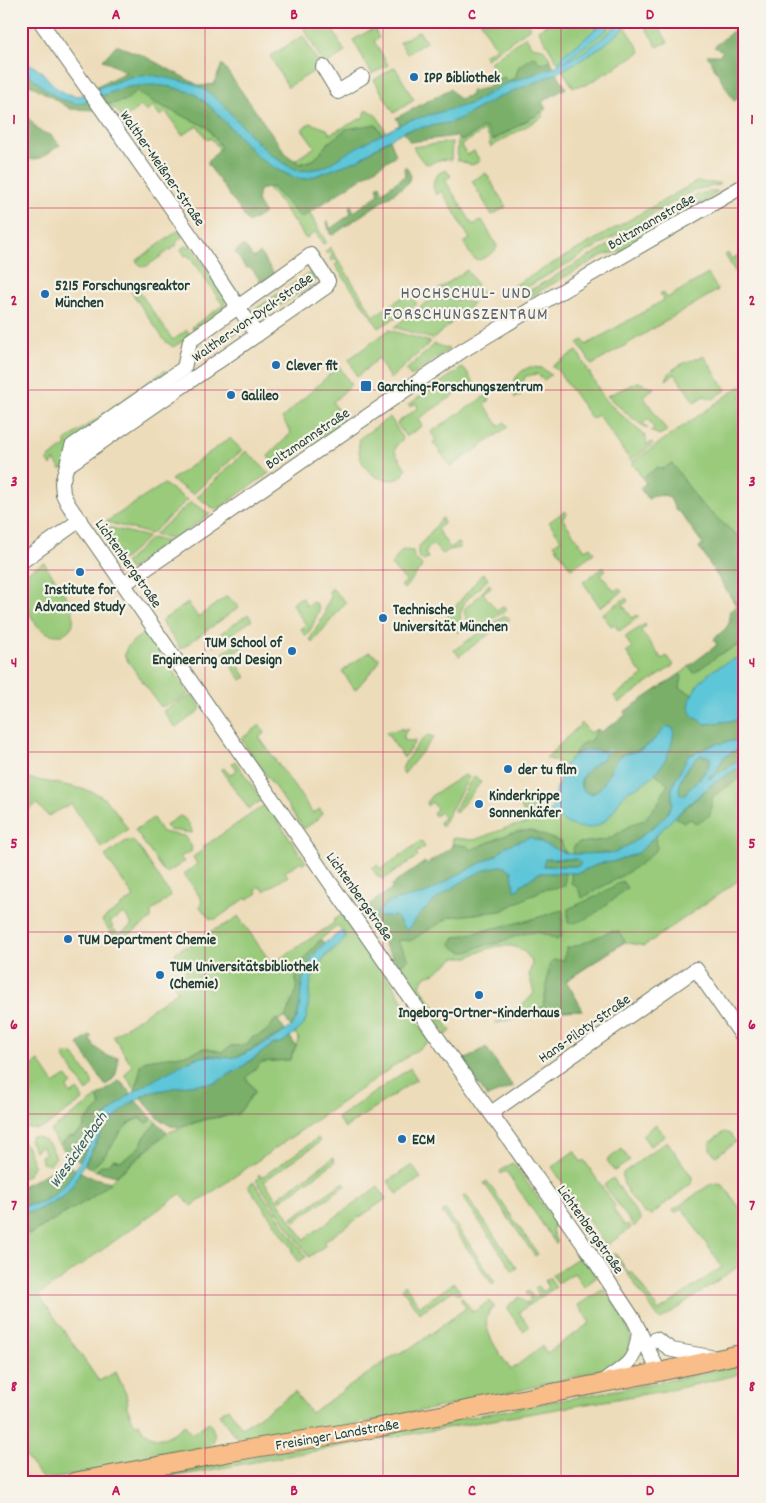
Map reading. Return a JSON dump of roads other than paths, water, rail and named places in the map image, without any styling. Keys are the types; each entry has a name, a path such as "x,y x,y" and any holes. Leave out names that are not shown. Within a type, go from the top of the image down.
{"main road":[{"name":"Freisinger Landstraße","path":"74,1482 231,1452 365,1430 659,1372 745,1353"}],"street":[{"name":"Walther-Meißner-Straße","path":"40,21 94,96 257,335"},
{"path":"323,67 338,92 362,77"},
{"name":"Boltzmannstraße","path":"124,584 462,351 745,186"},
{"name":"Walther-von-Dyck-Straße","path":"62,490 63,478 72,446 184,368 190,341 311,255 326,276 328,281 326,287 67,466"},
{"name":"Lichtenbergstraße","path":"62,490 64,498 581,1241 637,1325 659,1372"},
{"path":"23,557 80,520"},
{"name":"Hans-Piloty-Straße","path":"491,1113 696,969 745,1040"},
{"path":"600,1383 626,1366 632,1359 638,1347 637,1325"},
{"name":"Lichtenbergstraße","path":"637,1325 672,1350 719,1359"},
{"path":"656,1339 661,1352 659,1372"}],"water":[{"path":"622,21 633,21 604,45 555,74 499,97 459,119 448,123 407,130 384,142 358,160 307,179 295,178 259,158 210,106 194,93 153,85 125,87 77,104 60,99 45,89 21,67 21,58 42,72 55,87 74,96 85,95 100,87 130,77 152,75 191,83 205,90 219,101 271,155 300,171 322,168 407,121 470,104 503,85 559,65 564,55 599,25 603,23 607,25 608,29 564,62 602,39"},
{"path":"745,656 745,719 706,724 693,716 690,709 690,701 693,692 704,678 728,662"},
{"path":"667,726 674,729 671,746 664,762 647,781 627,792 610,816 602,823 589,828 582,828 568,824 551,811 561,775 565,765 572,757 580,752 591,750 606,752 604,758 585,773 580,783 586,792 591,794 600,788 619,757 646,747"},
{"path":"745,739 745,747 737,749 723,758 717,770 709,779 745,757 745,764 715,782 685,807 638,853 612,862 601,863 578,873 539,873 521,885 518,890 514,890 512,871 502,866 491,868 455,886 432,903 406,930 395,916 380,917 377,913 389,902 425,894 497,855 506,846 530,837 562,852 572,854 615,853 632,843 667,814 672,804 672,787 688,756 715,744","holes":["701,755 710,757 708,766 701,777 685,794 680,795 679,789 684,772","545,859 577,859 581,864 578,866 543,866"]},
{"path":"342,931 346,937 325,956 311,980 307,1016 304,1025 298,1031 283,1042 272,1045 242,1067 215,1083 188,1085 148,1093 128,1105 102,1131 74,1183 64,1196 33,1212 21,1211 21,1205 38,1203 53,1196 65,1184 103,1122 119,1103 133,1093 191,1060 204,1056 239,1056 291,1027 299,1013 302,984 309,962 319,948"}],"place":[{"name":"IPP Bibliothek","path":"414,77"},
{"name":"5215 Forschungsreaktor München","path":"45,294"},
{"name":"Clever fit","path":"276,365"},
{"name":"Garching-Forschungszentrum","path":"366,386"},
{"name":"Galileo","path":"231,395"},
{"name":"Institute for Advanced Study","path":"80,572"},
{"name":"Technische Universität München","path":"383,618"},
{"name":"TUM School of Engineering and Design","path":"292,651"},
{"name":"der tu film","path":"508,769"},
{"name":"Kinderkrippe Sonnenkäfer","path":"479,804"},
{"name":"TUM Department Chemie","path":"68,939"},
{"name":"TUM Universitätsbibliothek (Chemie)","path":"160,975"},
{"name":"Ingeborg-Ortner-Kinderhaus","path":"479,995"},
{"name":"ECM","path":"402,1139"}],"district":[{"name":"HOCHSCHUL- UND FORSCHUNGSZENTRUM","path":"466,302"}],"water label":[{"name":"Wiesäckerbach","path":"77,1149"}]}
